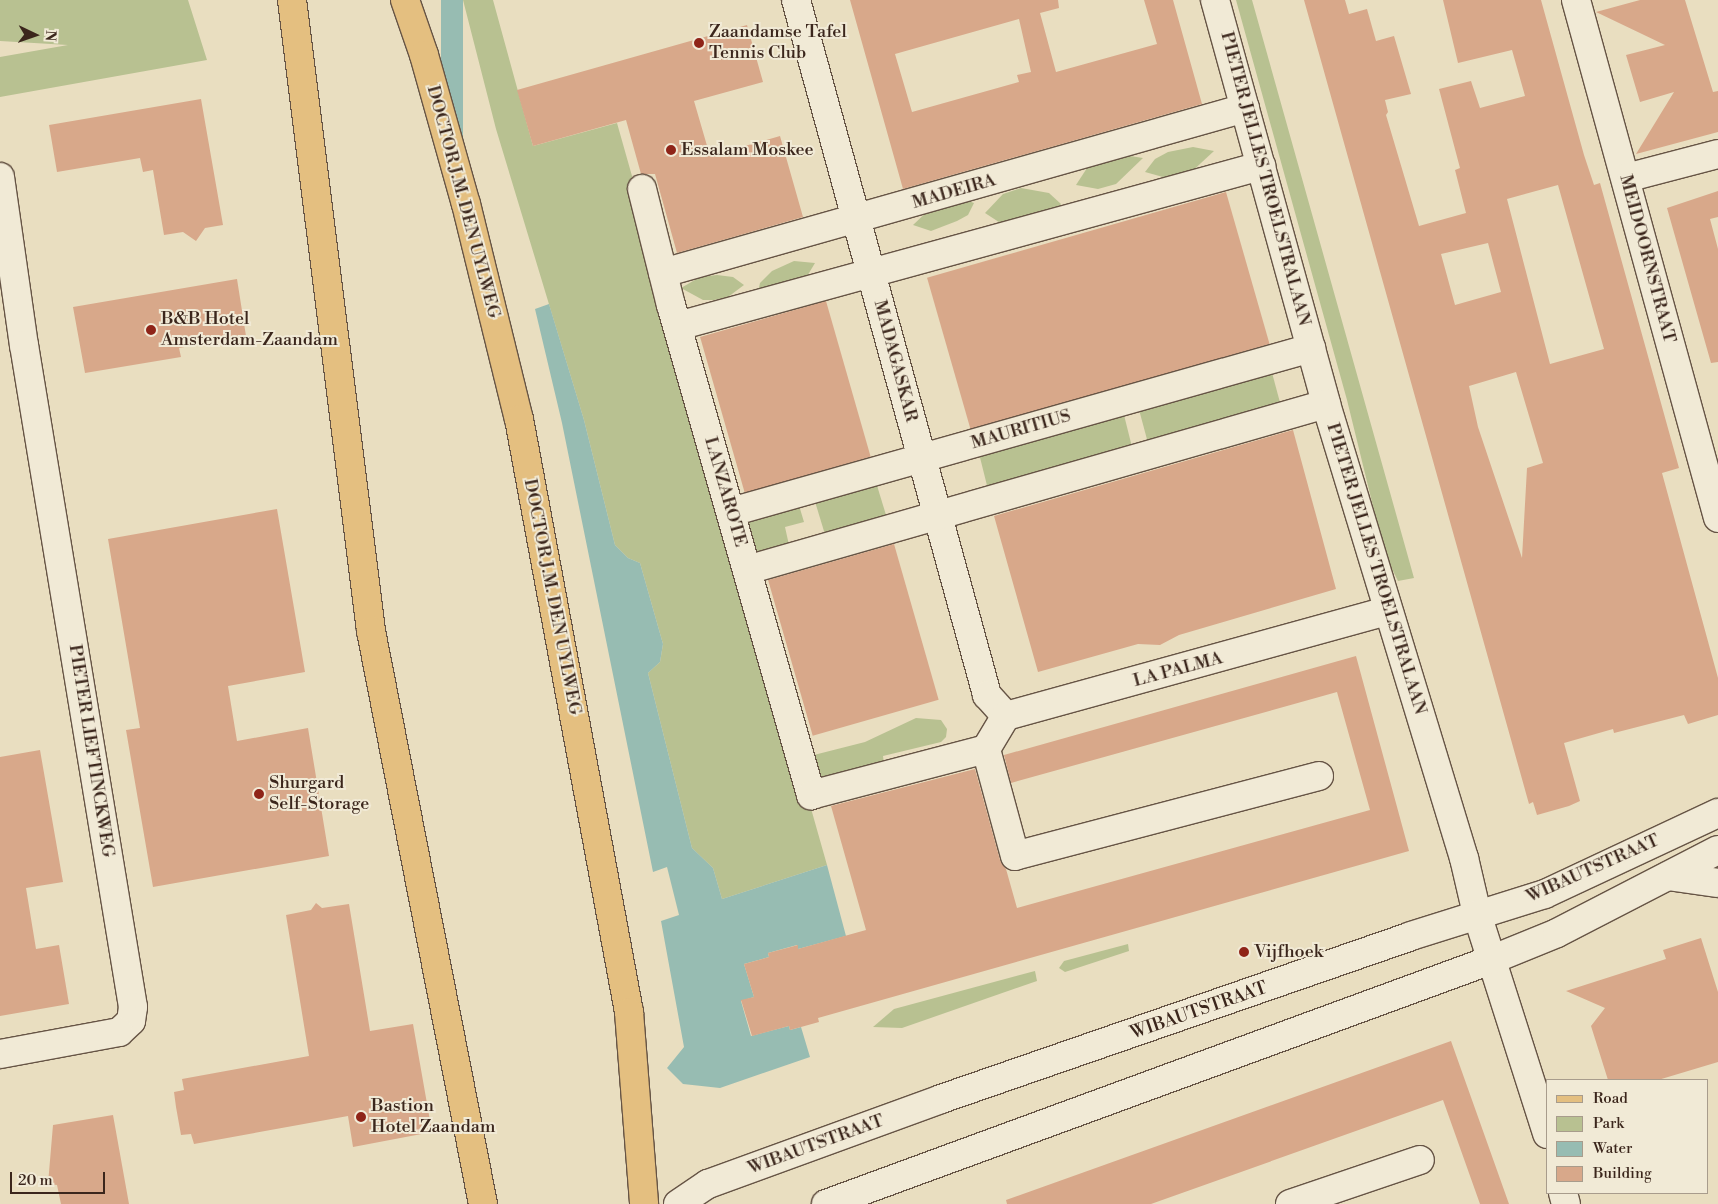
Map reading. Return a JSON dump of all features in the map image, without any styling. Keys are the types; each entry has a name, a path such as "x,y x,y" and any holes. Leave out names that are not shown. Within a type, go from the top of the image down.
{"main road":[{"path":"292,0 371,631 483,1204"},
{"name":"DOCTOR J.M. DEN UYLWEG","path":"405,0 424,55 466,204 518,419 629,1012 644,1204"}],"street":[{"name":"MADAGASKAR","path":"796,0 986,695 1006,716"},
{"name":"PIETER JELLES TROELSTRALAAN","path":"1215,0 1326,404 1387,611 1464,858 1477,914 1546,1131"},
{"name":"MEIDOORNSTRAAT","path":"1576,0 1626,178 1709,451 1718,518"},
{"name":"MADEIRA","path":"663,273 1245,108"},
{"path":"1626,178 1718,154"},
{"path":"678,326 1260,166"},
{"name":"PIETER LIEFTINCKWEG","path":"0,178 12,347 134,1007 131,1021 119,1032 0,1054"},
{"name":"LANZAROTE","path":"642,189 663,273 811,794 986,749"},
{"name":"MAURITIUS","path":"731,512 1311,348"},
{"path":"747,570 1326,404"},
{"name":"LA PALMA","path":"1006,716 1387,611"},
{"path":"1006,716 986,749 1015,856 1319,776"},
{"name":"WIBAUTSTRAAT","path":"678,1204 708,1184 1477,914 1545,894 1718,813"},
{"path":"826,1204 1491,960 1557,933 1718,850"},
{"path":"1669,876 1718,883"},
{"path":"1290,1204 1420,1160"}],"green space":[{"path":"0,0 188,0 207,60 0,97 0,57 68,45 0,41"},
{"path":"463,0 493,0 533,146 617,123 827,865 722,899 713,868 692,848 648,673 660,662 663,644 640,563 628,558 615,545 584,420 496,129"},
{"path":"1236,0 1252,0 1414,578 1398,581 1385,555 1347,400"},
{"path":"1193,147 1214,151 1188,175 1163,177 1145,172 1155,159 1168,152"},
{"path":"1130,156 1143,158 1116,184 1098,189 1076,185 1087,168 1103,159"},
{"path":"1021,188 1049,193 1061,204 1051,216 1005,226 985,213 1003,194"},
{"path":"966,200 974,203 968,215 957,221 931,231 913,225 932,207"},
{"path":"794,261 815,263 806,278 758,292 760,283 772,271"},
{"path":"717,275 733,277 744,285 728,297 714,300 703,300 681,288 700,277"},
{"path":"1271,369 1282,409 1148,444 1138,405"},
{"path":"1123,411 1133,450 987,486 977,447"},
{"path":"875,479 887,518 826,537 814,498"},
{"path":"798,502 804,522 785,527 789,545 755,555 744,517"},
{"path":"916,718 941,720 947,729 946,737 941,742 883,756 884,764 817,784 806,757 865,742"},
{"path":"1128,944 1129,951 1065,972 1059,968 1064,961"},
{"path":"1035,971 1037,981 902,1028 873,1027 894,1009"}],"water":[{"path":"441,0 463,0 463,138 441,138"},
{"path":"549,304 584,420 615,545 628,558 640,563 663,644 660,662 648,673 692,848 713,868 722,899 827,865 846,936 798,949 797,945 768,953 769,957 744,964 754,997 741,1001 751,1036 789,1026 790,1030 801,1027 810,1057 720,1088 683,1084 667,1068 684,1047 661,921 679,915 667,867 653,872 562,423 535,309"}],"building":[{"path":"850,0 1058,0 1059,8 1040,13 1056,72 1157,44 1144,0 1173,0 1202,104 903,189","holes":["1019,19 1031,72 1017,75 1019,82 912,112 895,54"]},
{"path":"1304,0 1345,0 1349,14 1367,9 1376,41 1394,36 1411,94 1385,100 1388,112 1386,115 1419,226 1466,213 1455,170 1460,168 1439,89 1471,81 1480,108 1525,96 1512,50 1458,63 1443,0 1541,0 1584,155 1594,185 1600,183 1679,468 1662,473 1718,678 1718,715 1688,724 1684,715 1614,733 1613,729 1564,743 1580,801 1537,815 1533,802 1529,804","holes":["1558,185 1604,349 1550,364 1507,199","1488,243 1501,292 1455,305 1441,254","1516,372 1543,463 1527,468 1522,558 1478,427 1469,386"]},
{"path":"1640,0 1685,0 1713,92 1718,91 1718,132 1636,154 1674,92 1640,102 1626,55 1665,45 1596,12"},
{"path":"747,25 763,82 694,101 710,156 780,136 803,217 677,253 655,174 641,174 626,120 533,146 517,90"},
{"path":"201,99 223,225 205,228 196,241 183,232 164,235 153,170 143,172 140,158 57,172 49,125"},
{"path":"1718,191 1718,217 1710,219 1718,249 1718,362 1711,363 1667,208"},
{"path":"1226,192 1270,344 971,430 927,278"},
{"path":"237,279 246,336 179,348 181,357 85,373 73,307"},
{"path":"826,301 871,457 745,493 700,337"},
{"path":"1293,430 1336,589 1179,635 1160,645 1138,644 1038,672 994,516"},
{"path":"277,509 305,672 228,686 237,741 308,728 329,856 153,887 126,730 140,728 108,539"},
{"path":"894,544 939,700 813,736 768,580"},
{"path":"1356,656 1409,851 818,1018 819,1022 790,1030 789,1026 752,1036 741,1000 754,997 744,964 769,957 768,953 798,945 798,949 866,930 831,806 975,769 1000,860 1006,869 1017,908 1370,810 1337,692 1011,783 1004,755"},
{"path":"40,750 63,882 26,888 36,949 59,945 69,1004 0,1016 0,757"},
{"path":"316,903 322,908 349,904 370,1031 413,1024 432,1132 353,1147 348,1116 194,1144 191,1134 181,1135 174,1092 184,1090 182,1079 309,1056 286,915 311,910"},
{"path":"1701,938 1718,992 1718,1062 1661,1079 1608,1079 1591,1026 1605,1008 1566,991 1666,959 1663,950"},
{"path":"1451,1041 1509,1204 1480,1204 1443,1100 1151,1204 1007,1204 1006,1200"},
{"path":"113,1115 129,1204 61,1204 57,1185 48,1184 53,1125"}],"place":[{"name":"Zaandamse Tafel Tennis Club","path":"699,43"},
{"name":"Essalam Moskee","path":"671,150"},
{"name":"B&B Hotel Amsterdam-Zaandam","path":"151,330"},
{"name":"Shurgard Self-Storage","path":"259,794"},
{"name":"Vijfhoek","path":"1244,952"},
{"name":"Bastion Hotel Zaandam","path":"361,1117"}]}
